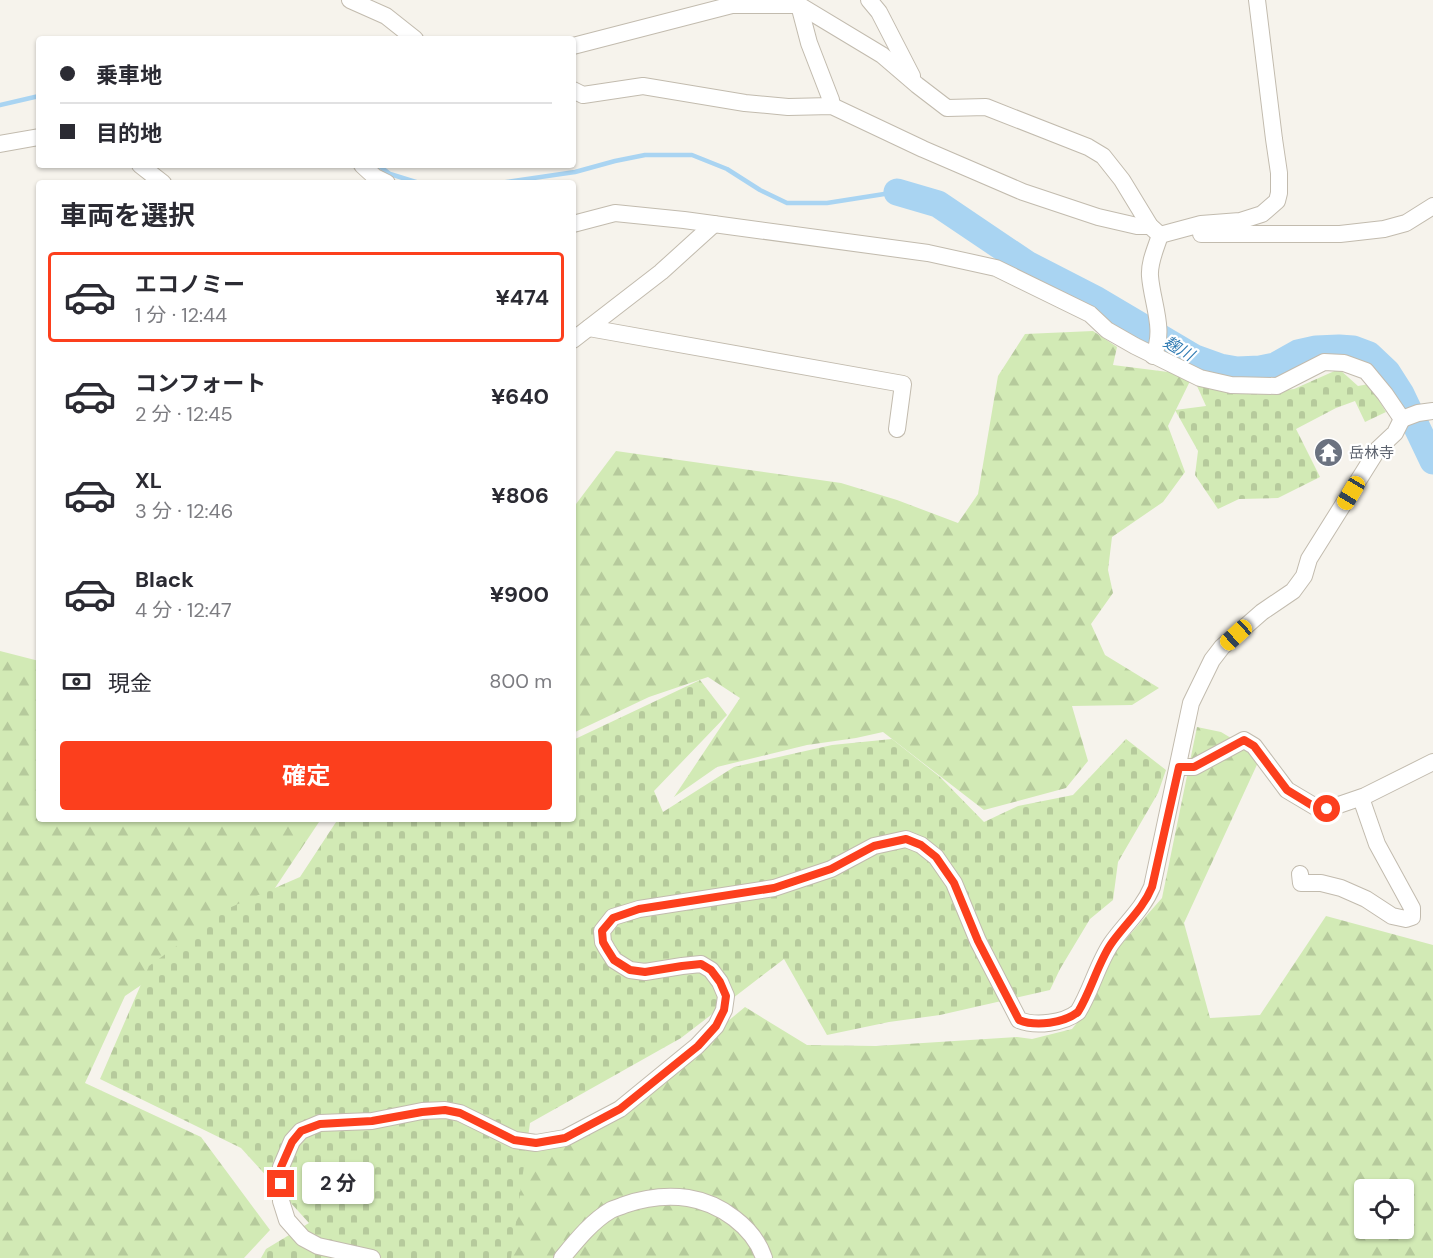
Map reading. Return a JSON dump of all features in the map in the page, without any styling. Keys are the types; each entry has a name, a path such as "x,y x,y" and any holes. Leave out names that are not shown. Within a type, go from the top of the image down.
{"street":[{"path":"350,0 386,16 411,36"},
{"path":"869,0 879,12 917,85"},
{"path":"576,92 583,95 644,86 745,104 788,107 832,106 923,149 1023,192 1098,217 1155,231 1184,229 1201,224 1240,221 1262,214 1277,201 1280,173 1257,0"},
{"path":"576,45 732,5 761,2 800,5 882,55 948,108 986,107 1088,147 1103,156 1122,180 1155,231 1150,263 1150,276 1159,327 1155,353"},
{"path":"800,5 809,43 832,106"},
{"path":"0,144 36,138"},
{"path":"144,168 159,180"},
{"path":"365,168 381,180"},
{"path":"1184,229 1194,234 1340,234 1406,224 1433,206"},
{"path":"372,1258 318,1246 303,1238 287,1220 281,1201 281,1167 292,1142 301,1131 320,1124 372,1121 445,1110 460,1113 514,1140 536,1143 565,1138 620,1109 698,1046 716,1026 724,1010 726,996 711,970 701,964 645,972 630,970 614,960 603,942 602,931 613,918 639,909 774,888 831,869 874,846 906,839 921,845 936,857 954,883 978,941 1019,1020 1028,1023 1058,1022 1078,1012 1110,946 1140,909 1152,887 1191,704 1212,660 1222,647 1262,612 1293,591 1304,576 1310,559 1378,449 1415,415 1385,394 1366,371 1344,363 1324,362 1277,386 1231,385 1200,378 1107,330 1090,314 996,268 928,253 615,213 576,223"},
{"path":"576,338 661,272 714,224"},
{"path":"589,328 903,384 897,429"},
{"path":"1179,767 1194,767 1244,740 1254,746 1287,790 1318,809 1327,809 1361,798 1433,762"},
{"path":"1300,874 1301,883 1321,883 1341,888 1366,899 1392,916 1406,919 1412,917 1412,908 1377,844 1361,798"},
{"path":"562,1258 593,1224 612,1210 640,1200 688,1198 712,1205 734,1217 750,1233 764,1258"}],"green space":[{"path":"1093,331 1117,347 1113,365 1192,377 1168,426 1185,472 1163,502 1112,537 1108,570 1113,593 1091,624 1105,655 1159,688 1132,705 1072,706 1088,761 1066,788 984,810 883,732 807,745 717,767 674,797 740,698 708,677 649,697 576,732 576,504 616,451 841,483 897,500 958,523 978,494 998,376 1025,334"},
{"path":"1339,369 1358,386 1369,384 1386,412 1365,422 1355,401 1336,408 1296,429 1320,477 1278,498 1239,499 1218,509 1195,475 1198,451 1175,410 1206,406 1197,386 1255,394 1294,389"},
{"path":"0,651 36,660 36,822 319,822 267,900 125,996 85,1083 201,1137 270,1230 244,1258 0,1258"},
{"path":"700,680 727,715 654,791 663,812 734,767 832,745 892,739 940,777 984,822 1018,806 1073,795 1126,739 1166,770 1158,793 1118,862 1113,900 1090,919 1050,990 940,1015 889,1022 827,1035 784,959 681,1038 530,1123 511,1258 261,1258 266,1249 309,1223 241,1148 100,1079 149,966 229,908 300,877 336,822 576,822 576,739"},
{"path":"1197,727 1221,732 1261,756 1184,923 1210,1018 1260,1015 1326,916 1433,945 1433,1258 495,1258 515,1140 556,1147 682,1059 745,1007 807,1045 876,1046 1017,1037 1032,1039 1072,1029 1084,1014 1117,949 1162,898"}],"waterway":[{"path":"0,105 36,97"},
{"path":"520,180 575,172 645,155 692,155 727,169 760,190 787,203 827,203 897,192"},
{"path":"382,168 390,174 409,180"},
{"name":"麹川","path":"897,192 938,204 1027,264 1097,300 1195,358 1220,367 1237,370 1260,369 1275,366 1298,353 1316,349 1353,349 1369,355 1387,372 1401,394 1433,461"}],"place":[{"name":"岳林寺","path":"1328,453"}],"route":[{"path":"281,1184 281,1167 292,1142 301,1131 320,1124 372,1121 445,1110 460,1113 514,1140 536,1143 565,1138 620,1109 698,1046 716,1026 724,1010 726,996 711,970 701,964 645,972 630,970 614,960 603,942 602,931 613,918 639,909 774,888 831,869 874,846 906,839 921,845 936,857 954,883 978,941 1019,1020 1028,1023 1058,1022 1078,1012 1110,946 1148,897 1179,767 1194,767 1244,740 1254,746 1287,790 1318,809 1327,809"}]}
